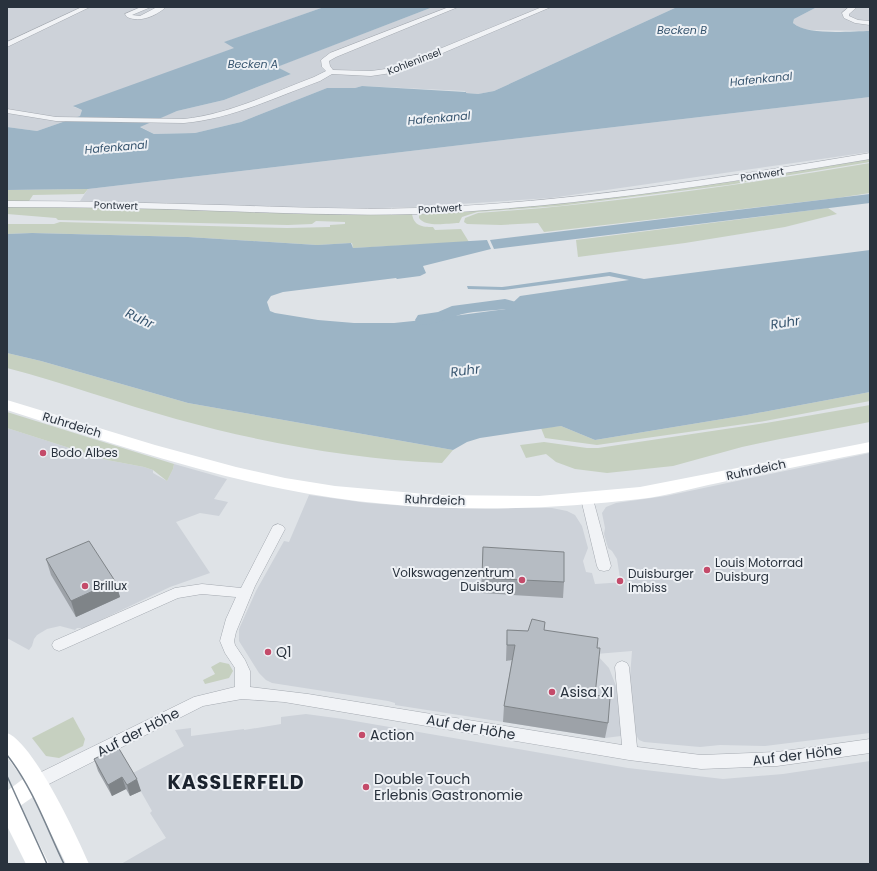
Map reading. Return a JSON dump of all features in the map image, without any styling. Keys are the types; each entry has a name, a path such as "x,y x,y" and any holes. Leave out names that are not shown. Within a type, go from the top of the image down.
{"main road":[{"name":"Ruhrdeich","path":"7,405 182,459 237,473 308,488 378,497 436,501 532,501 587,499 643,493 870,446"},
{"path":"7,742 23,761 37,782 78,864"},
{"path":"37,782 7,803 38,864"}],"street":[{"path":"7,45 87,7"},
{"path":"148,7 128,14 132,18 142,17 163,7"},
{"path":"7,110 56,119 158,121 205,119 318,79 331,72 326,67 325,60 333,55 455,7"},
{"name":"Kohleninsel","path":"331,72 379,74 395,70 548,7"},
{"path":"854,7 845,13 846,17 857,22 870,23"},
{"name":"Pontwert","path":"7,204 78,204 351,212 464,207 544,201 648,190 733,179 870,156"},
{"path":"587,499 604,566"},
{"path":"242,693 243,670 231,651 228,642 228,634 235,616 278,529"},
{"path":"59,645 175,593 194,588 217,588 246,594"},
{"path":"622,668 630,742 629,753"},
{"name":"Auf der Höhe","path":"37,782 199,701 242,693 259,693 348,706 629,753 701,762 777,759 870,746"}],"shaded area":[{"path":"7,7 324,7 225,42 235,48 74,107 82,110 80,116 37,131 7,127"},
{"path":"433,7 677,7 494,91 478,94 466,93 465,91 362,86 355,88 327,88 241,122 195,133 154,134 139,126 177,111 224,100 291,74 276,67"},
{"path":"817,7 870,7 870,31 811,30 800,28 793,23 794,19"},
{"path":"870,97 870,152 551,198 413,207 351,209 80,201 88,189"},
{"path":"7,428 107,460 144,467 153,470 153,473 167,481 174,464 227,479 214,499 228,502 219,516 200,513 176,522 210,573 170,587 84,628 77,628 75,630 60,626 47,629 37,635 29,650 7,638"},
{"path":"870,453 870,733 765,746 720,745 700,747 644,742 639,740 636,735 630,677 632,651 596,654 609,668 616,686 621,713 623,732 621,736 605,738 395,705 395,703 388,701 272,683 266,680 259,673 239,641 239,629 256,591 284,541 289,542 309,495 367,503 434,508 552,508 567,511 575,515 582,526 588,548 583,561 586,572 592,573 595,584 625,582 625,579 620,578 617,559 608,548 604,534 605,528 602,513 606,507 616,503 666,496"},
{"path":"306,714 628,768 723,779 783,774 870,761 870,864 121,864 166,838 150,813 152,811 131,774 184,746 175,730 191,728 191,736 244,730 281,724 281,717"}],"green space":[{"path":"870,158 870,162 728,185 559,206 477,212 462,217 459,223 432,224 422,221 419,218 419,213 649,192 735,181"},
{"path":"870,163 870,193 837,198 544,232 538,223 501,225 467,224 464,222 465,218 478,213 675,193"},
{"path":"88,189 84,194 33,195 29,201 7,202 7,190"},
{"path":"55,206 412,214 413,218 419,225 425,227 433,227 435,230 461,229 469,242 353,248 352,243 317,245 188,237 32,233 7,234 7,224 54,224 60,222 287,228 330,227 330,225 345,224 345,222 316,221 312,224 288,225 58,220 56,218 7,214 7,207"},
{"path":"828,208 837,214 785,227 685,243 578,257 576,240"},
{"path":"7,353 41,361 188,403 453,450 442,463 408,461 341,454 209,428 7,368"},
{"path":"870,392 870,401 765,421 597,445 545,438 541,428 561,426 595,440 747,415"},
{"path":"870,405 870,422 742,447 673,466 607,473 575,469 556,462 546,454 526,458 520,445 544,442 587,448 598,448 766,423"},
{"path":"7,412 174,464 173,469 167,481 153,470 144,467 107,460 7,428"},
{"path":"220,662 229,664 233,671 229,678 205,684 203,680 215,674 211,667"},
{"path":"73,717 85,739 83,746 59,758 46,756 32,738"}],"water":[{"path":"324,7 433,7 277,67 291,74 224,100 177,111 140,127 154,134 195,133 241,122 327,88 355,88 362,86 478,94 494,91 677,7 817,7 794,19 793,23 808,30 830,32 870,31 870,97 88,189 7,190 7,127 37,131 80,116 82,110 73,106 234,48 224,42"},
{"path":"870,194 870,203 494,249 490,240"},
{"name":"Ruhr","path":"32,233 188,237 317,245 351,243 353,248 487,240 491,249 423,266 426,273 420,276 283,292 271,296 267,302 270,311 275,313 318,320 354,323 394,323 506,309 520,296 629,280 609,276 504,290 468,289 467,286 502,287 610,272 644,279 870,250 870,392 747,415 595,440 561,426 480,438 467,442 453,450 188,403 41,361 7,353 7,234"}],"building":[{"path":"89,541 115,581 71,601 46,559"},
{"path":"483,547 564,552 564,582 482,578"},
{"name":"Asisa XI","path":"532,619 545,622 544,630 598,638 597,648 600,648 595,695 610,698 608,723 504,706 515,645 507,645 507,630 528,631"},
{"path":"118,747 137,779 127,785 122,777 108,785 94,759"}],"waterway":[{"path":"423,320 442,316 452,311 505,304 510,305"}],"tram line":[{"path":"7,755 32,794 64,864"},
{"path":"7,776 47,864"}],"place":[{"name":"Bodo Albes","path":"43,453"},
{"name":"Louis Motorrad Duisburg","path":"707,570"},
{"name":"Volkswagenzentrum Duisburg","path":"522,580"},
{"name":"Duisburger Imbiss","path":"620,581"},
{"name":"Brillux","path":"85,586"},
{"name":"Q1","path":"268,652"},
{"name":"Asisa XI","path":"552,692"},
{"name":"Action","path":"362,735"},
{"name":"Double Touch Erlebnis Gastronomie","path":"366,787"}],"district":[{"name":"KASSLERFELD","path":"236,782"}],"water label":[{"name":"Becken B","path":"682,30"},
{"name":"Becken A","path":"253,64"},
{"name":"Hafenkanal","path":"761,79"},
{"name":"Hafenkanal","path":"439,118"},
{"name":"Hafenkanal","path":"116,147"}]}
